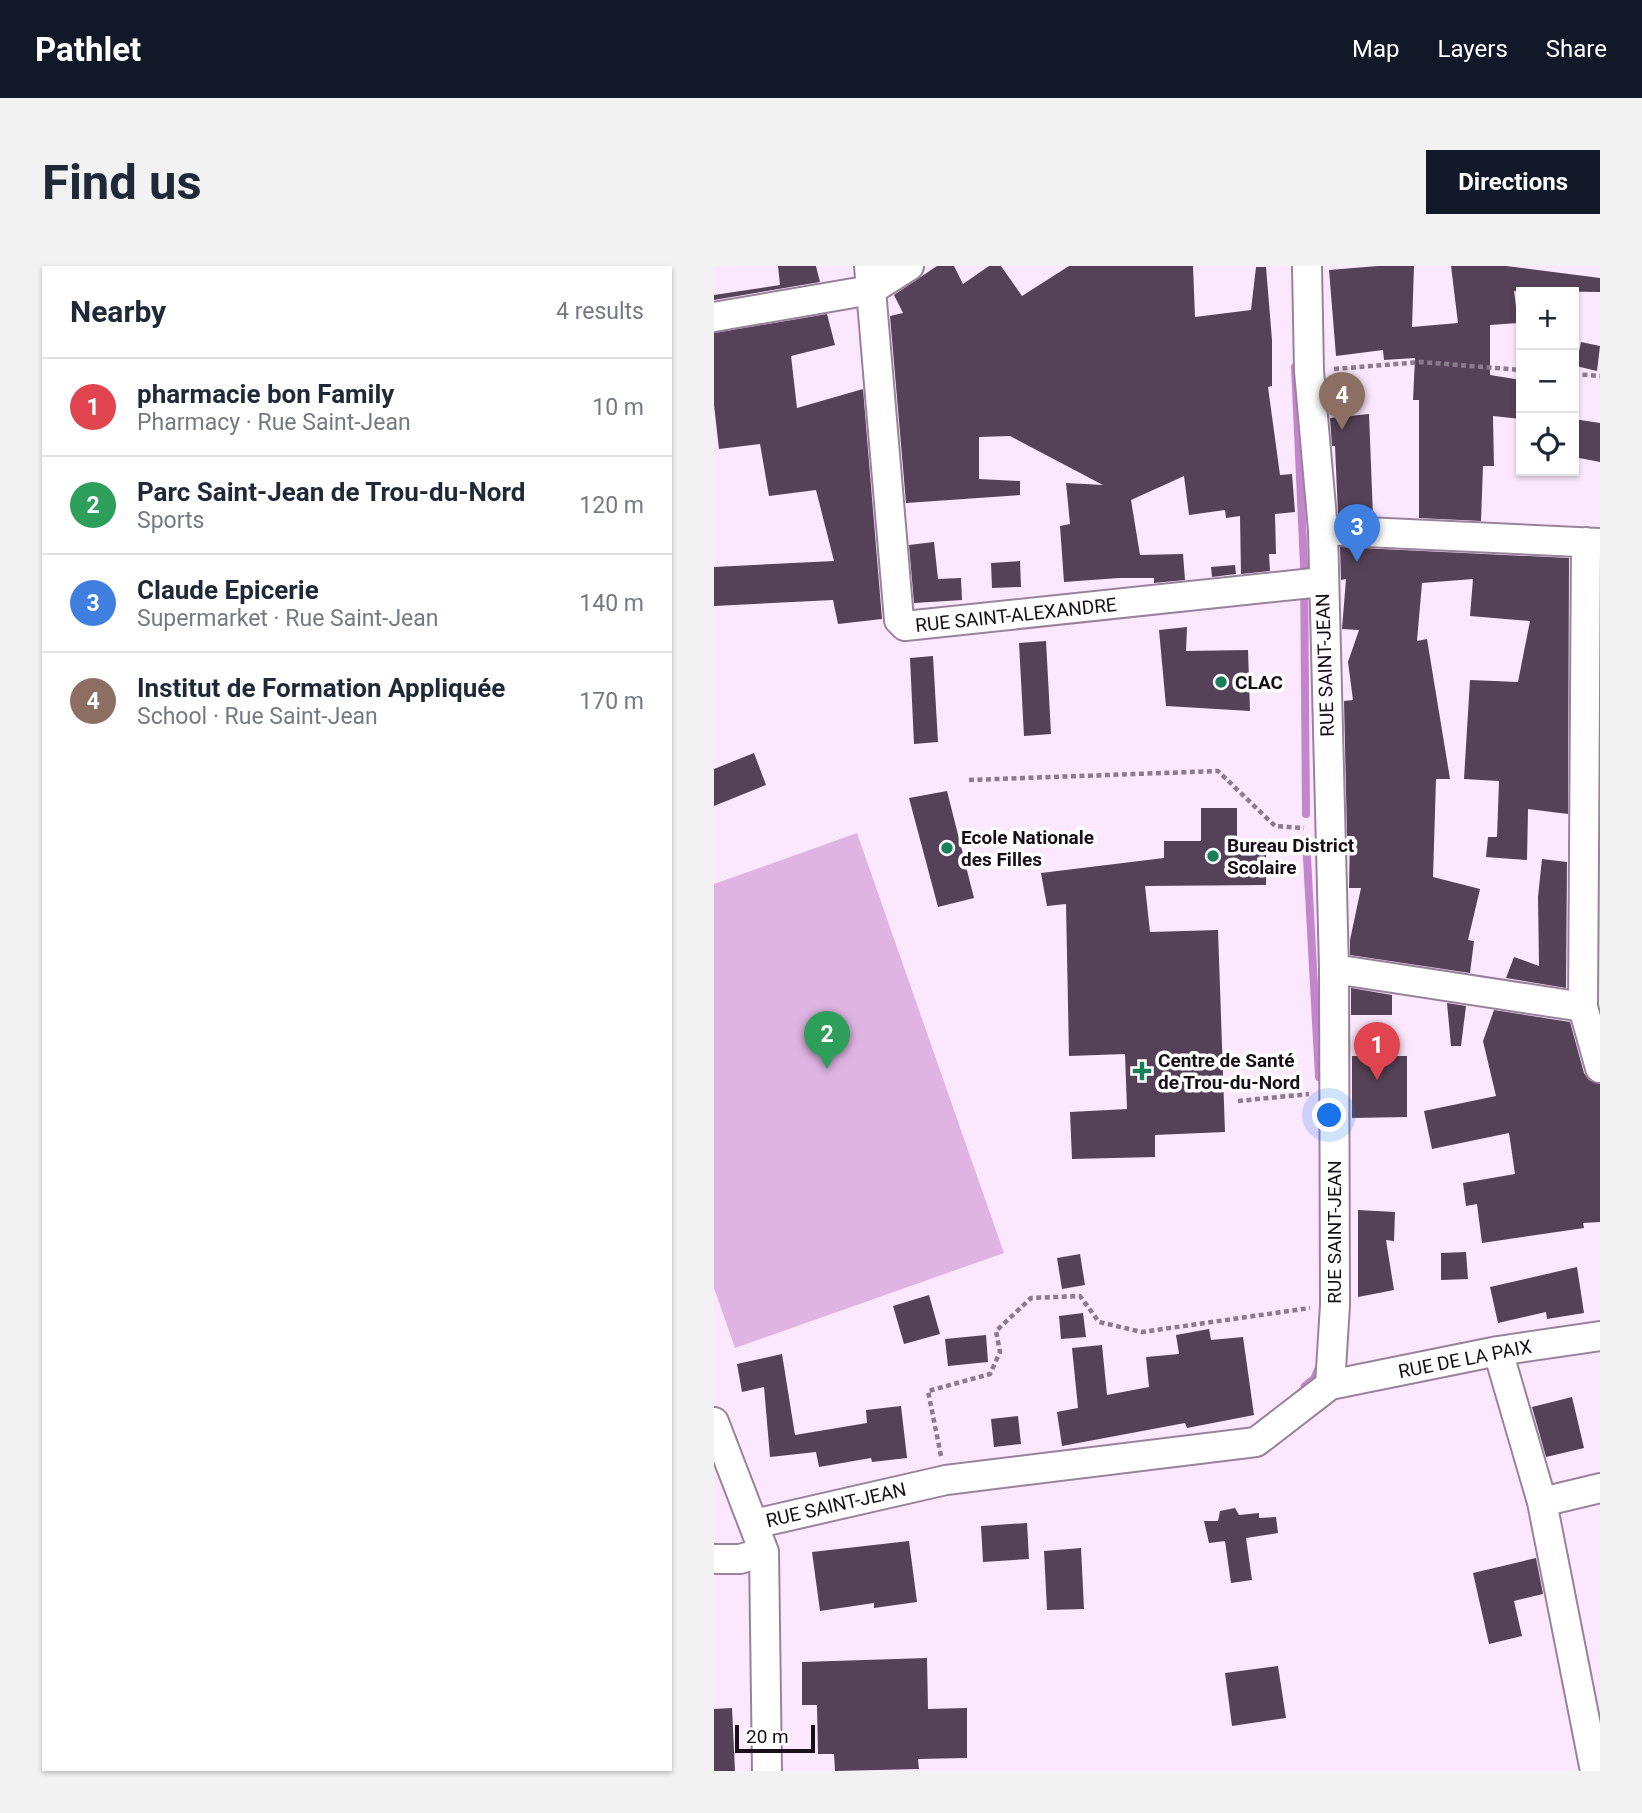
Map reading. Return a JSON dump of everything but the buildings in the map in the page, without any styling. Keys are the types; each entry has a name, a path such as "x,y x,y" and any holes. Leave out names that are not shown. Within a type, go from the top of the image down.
{"street":[{"path":"714,317 909,266"},
{"name":"RUE SAINT-JEAN","path":"754,1524 946,1480 1256,1442 1330,1385 1335,1305 1334,969 1330,828 1309,583 1323,530 1309,371 1307,266"},
{"name":"RUE SAINT-ALEXANDRE","path":"870,278 899,620 905,626 1309,583"},
{"path":"1323,530 1593,543 1583,1007 1600,1068"},
{"path":"1334,969 1583,1007"},
{"name":"RUE DE LA PAIX","path":"1330,1385 1498,1352 1600,1336"},
{"path":"1498,1352 1542,1502 1595,1771"},
{"path":"714,1422 764,1552 767,1771"},
{"path":"1542,1502 1600,1488"},
{"path":"716,1559 740,1559 764,1552"}],"path":[{"path":"1309,371 1421,362 1516,370"},
{"path":"1579,374 1600,376"},
{"path":"969,780 1218,771 1275,826 1330,828"},
{"path":"1238,1101 1334,1092"},
{"path":"946,1480 928,1391 990,1374 1000,1352 996,1331 1031,1298 1080,1296 1099,1322 1142,1332 1335,1305"}],"shaded area":[{"path":"857,833 1004,1253 735,1348 714,1288 714,884"}],"waterway":[{"path":"1295,367 1304,565 1306,814"},
{"path":"1306,839 1319,1077"},
{"path":"1305,1386 1314,1379 1320,1365"}],"place":[{"name":"Institut de Formation Appliquée","path":"1342,430"},
{"name":"Claude Epicerie","path":"1357,562"},
{"name":"CLAC","path":"1221,682"},
{"name":"Ecole Nationale des Filles","path":"947,848"},
{"name":"Bureau District Scolaire","path":"1213,856"},
{"name":"Parc Saint-Jean de Trou-du-Nord","path":"827,1069"},
{"name":"Centre de Santé de Trou-du-Nord","path":"1142,1071"},
{"name":"pharmacie bon Family","path":"1377,1080"}]}
